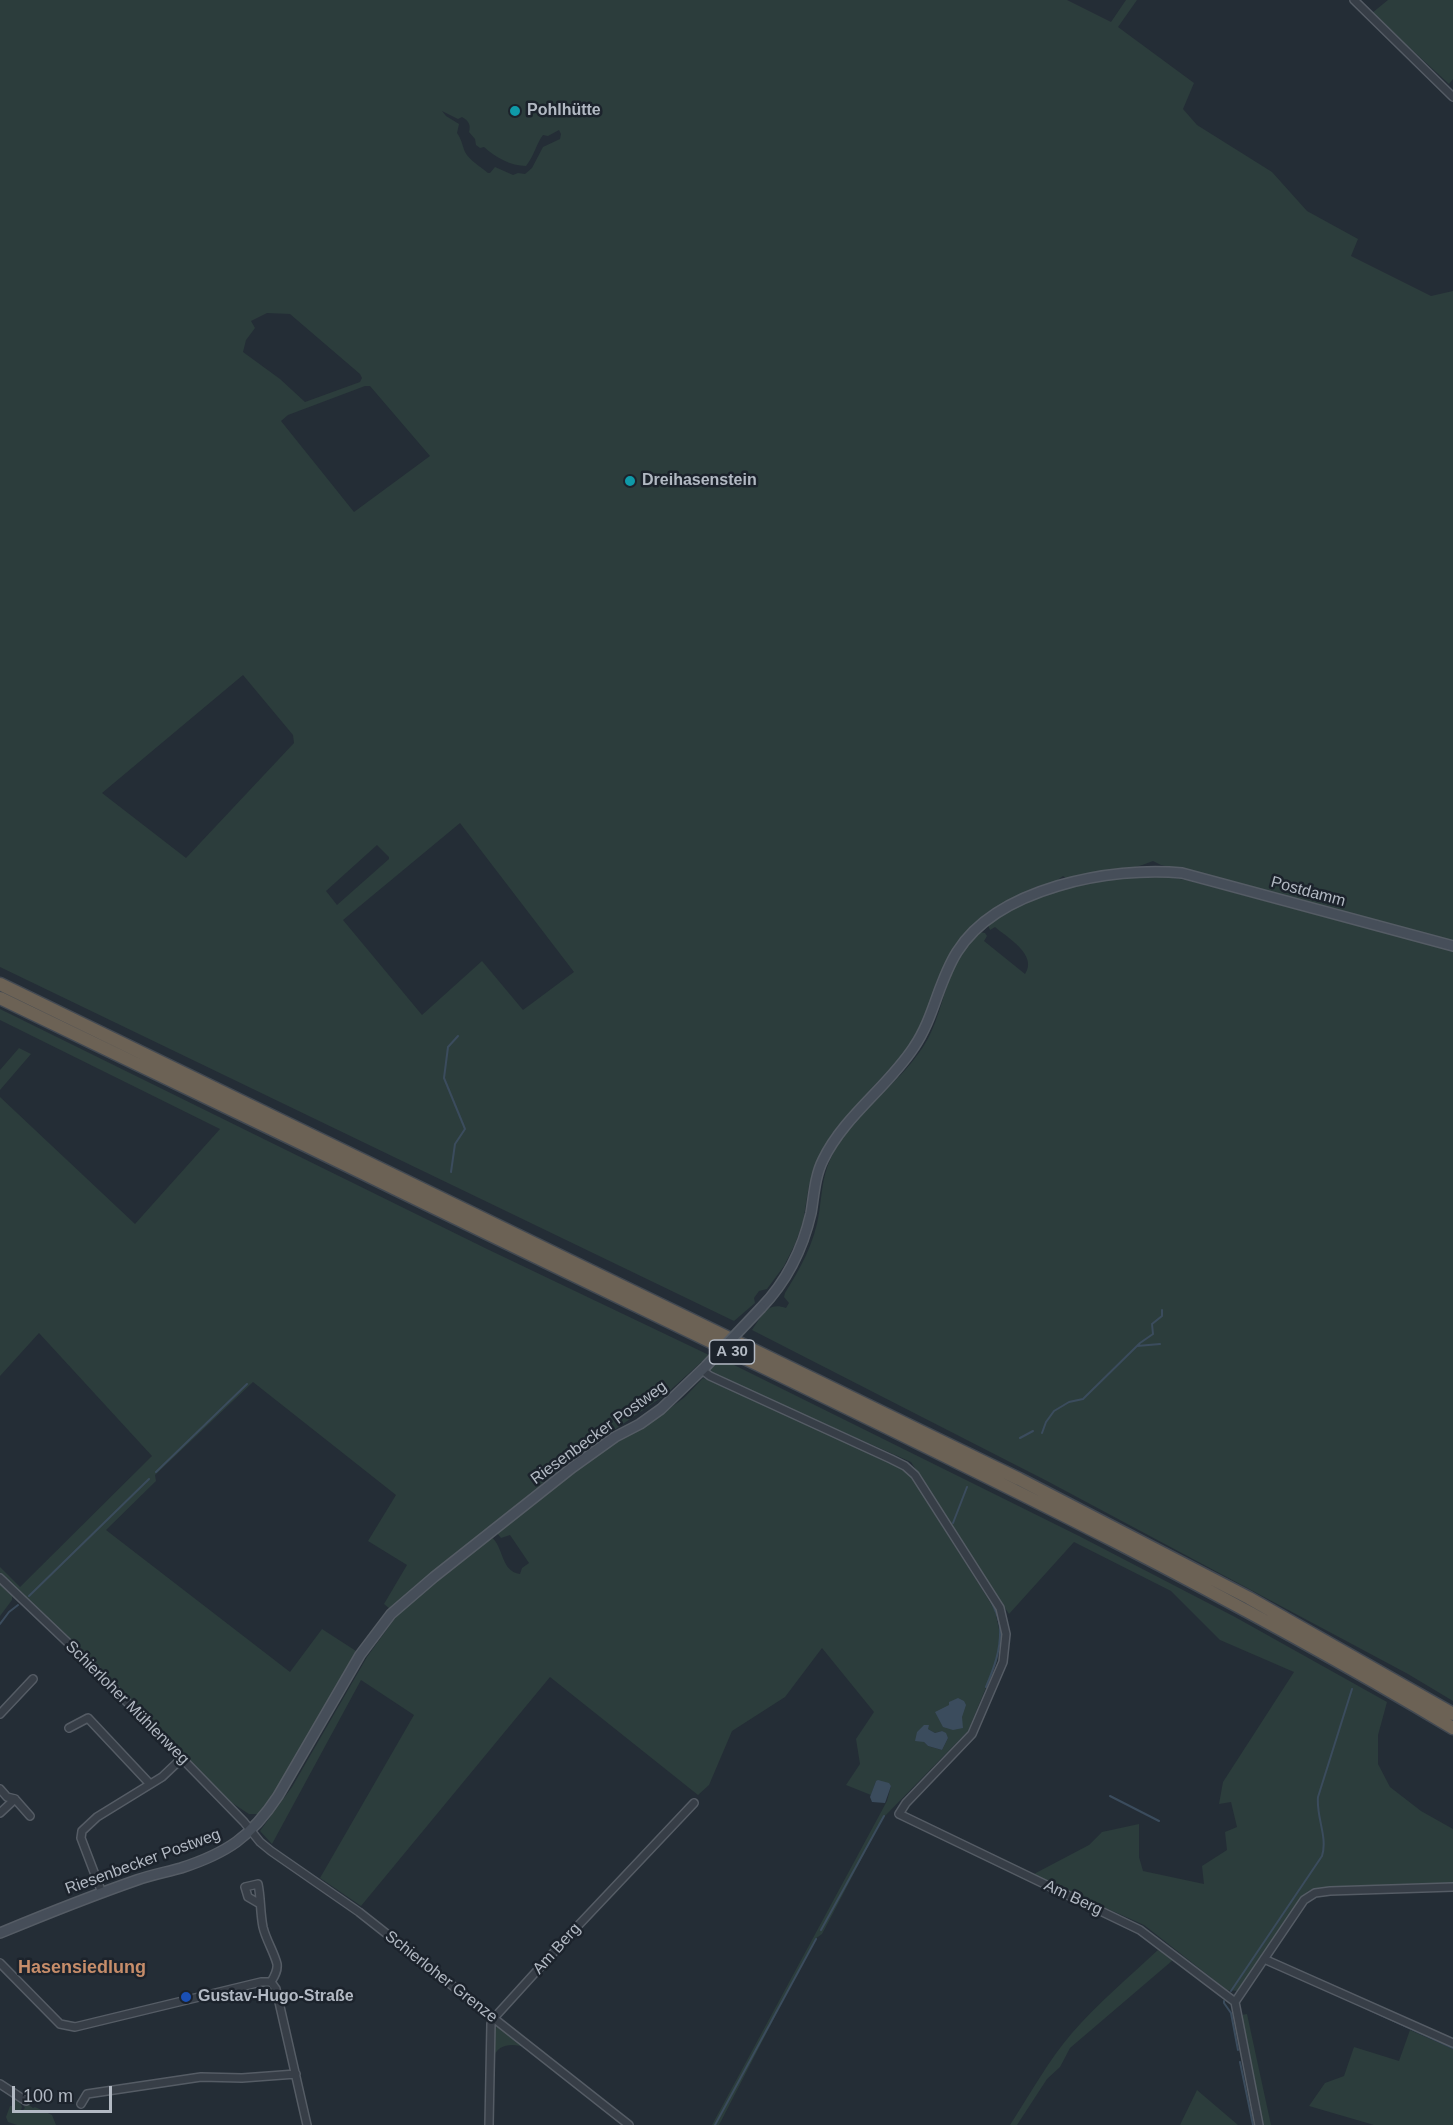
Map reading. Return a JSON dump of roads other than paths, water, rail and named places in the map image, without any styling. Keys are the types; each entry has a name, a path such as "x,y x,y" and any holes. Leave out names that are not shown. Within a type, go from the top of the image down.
{"highway":[{"name":"A 30","path":"0,984 1019,1479 1249,1598 1453,1714"},
{"name":"A 30","path":"0,998 705,1338 1016,1491 1244,1610 1453,1728"}],"street":[{"path":"1354,0 1453,97"},
{"name":"Postdamm","path":"1155,870 1182,873 1453,946"},
{"name":"Riesenbecker Postweg","path":"0,1933 140,1878 204,1859 227,1849 251,1831 278,1796 360,1655 391,1614 573,1467 615,1437 640,1424 661,1409 704,1368 772,1296 801,1249 818,1175 828,1151 913,1050 924,1032 955,954 977,927 997,912 1036,892 1121,874 1155,870"},
{"name":"Am Berg","path":"704,1368 710,1376 905,1466 915,1475 1000,1608 1006,1634 1003,1662 972,1734 906,1803 899,1814 1140,1930 1235,2002"},
{"name":"Schierloher Mühlenweg","path":"0,1578 85,1659 251,1831"},
{"path":"0,1714 33,1679"},
{"path":"69,1728 88,1718 150,1784"},
{"path":"102,1893 81,1838 82,1832 97,1816 162,1777 182,1758"},
{"path":"0,1790 7,1797 15,1799 30,1816"},
{"path":"0,1813 15,1799"},
{"name":"Am Berg","path":"494,2018 694,1803"},
{"name":"Schierloher Grenze","path":"251,1831 271,1851 359,1912 629,2125"},
{"path":"1259,2125 1235,2002 1304,1900 1315,1893 1330,1891 1453,1887"},
{"path":"260,1904 266,1935 277,1964 271,1982"},
{"path":"1264,1959 1453,2043"},
{"path":"0,1963 60,2024 75,2027 261,1982 271,1982"},
{"path":"271,1982 276,1989 307,2125"},
{"path":"489,2125 491,2024 494,2018"},
{"path":"81,2104 87,2094 201,2077 242,2078 296,2074"},
{"path":"0,2084 26,2102"}],"water":[{"path":"958,1698 966,1705 962,1717 963,1728 953,1730 943,1727 935,1712"},
{"path":"924,1725 929,1725 928,1729 935,1733 942,1731 946,1733 948,1738 942,1750 928,1746 924,1742 915,1741 917,1732"},
{"path":"878,1780 889,1783 891,1786 885,1803 872,1802 870,1797"}],"waterway":[{"path":"451,1172 455,1144 465,1129 444,1078 448,1047 458,1036"},
{"path":"1042,1433 1054,1411 1069,1402 1083,1399 1140,1343 1153,1334 1152,1324 1162,1316 1162,1310"},
{"path":"1137,1346 1160,1344"},
{"path":"156,1472 247,1384"},
{"path":"1020,1438 1033,1431"},
{"path":"29,1596 149,1479"},
{"path":"953,1523 967,1487"},
{"path":"949,1534 987,1593 998,1617 1000,1628 998,1651 986,1687"},
{"path":"0,1624 18,1605"},
{"path":"1231,1991 1322,1856 1324,1842 1318,1797 1352,1689"},
{"path":"1110,1796 1159,1821"},
{"path":"821,1930 884,1816"},
{"path":"715,2125 816,1939"},
{"path":"1224,2001 1231,2013 1238,2050"},
{"path":"1370,2010 1453,2048"},
{"path":"1240,2062 1253,2125"}],"place":[{"name":"Pohlhütte","path":"515,111"},
{"name":"Dreihasenstein","path":"630,481"},
{"name":"Gustav-Hugo-Straße","path":"186,1997"}],"district":[{"name":"Hasensiedlung","path":"82,1968"}]}
